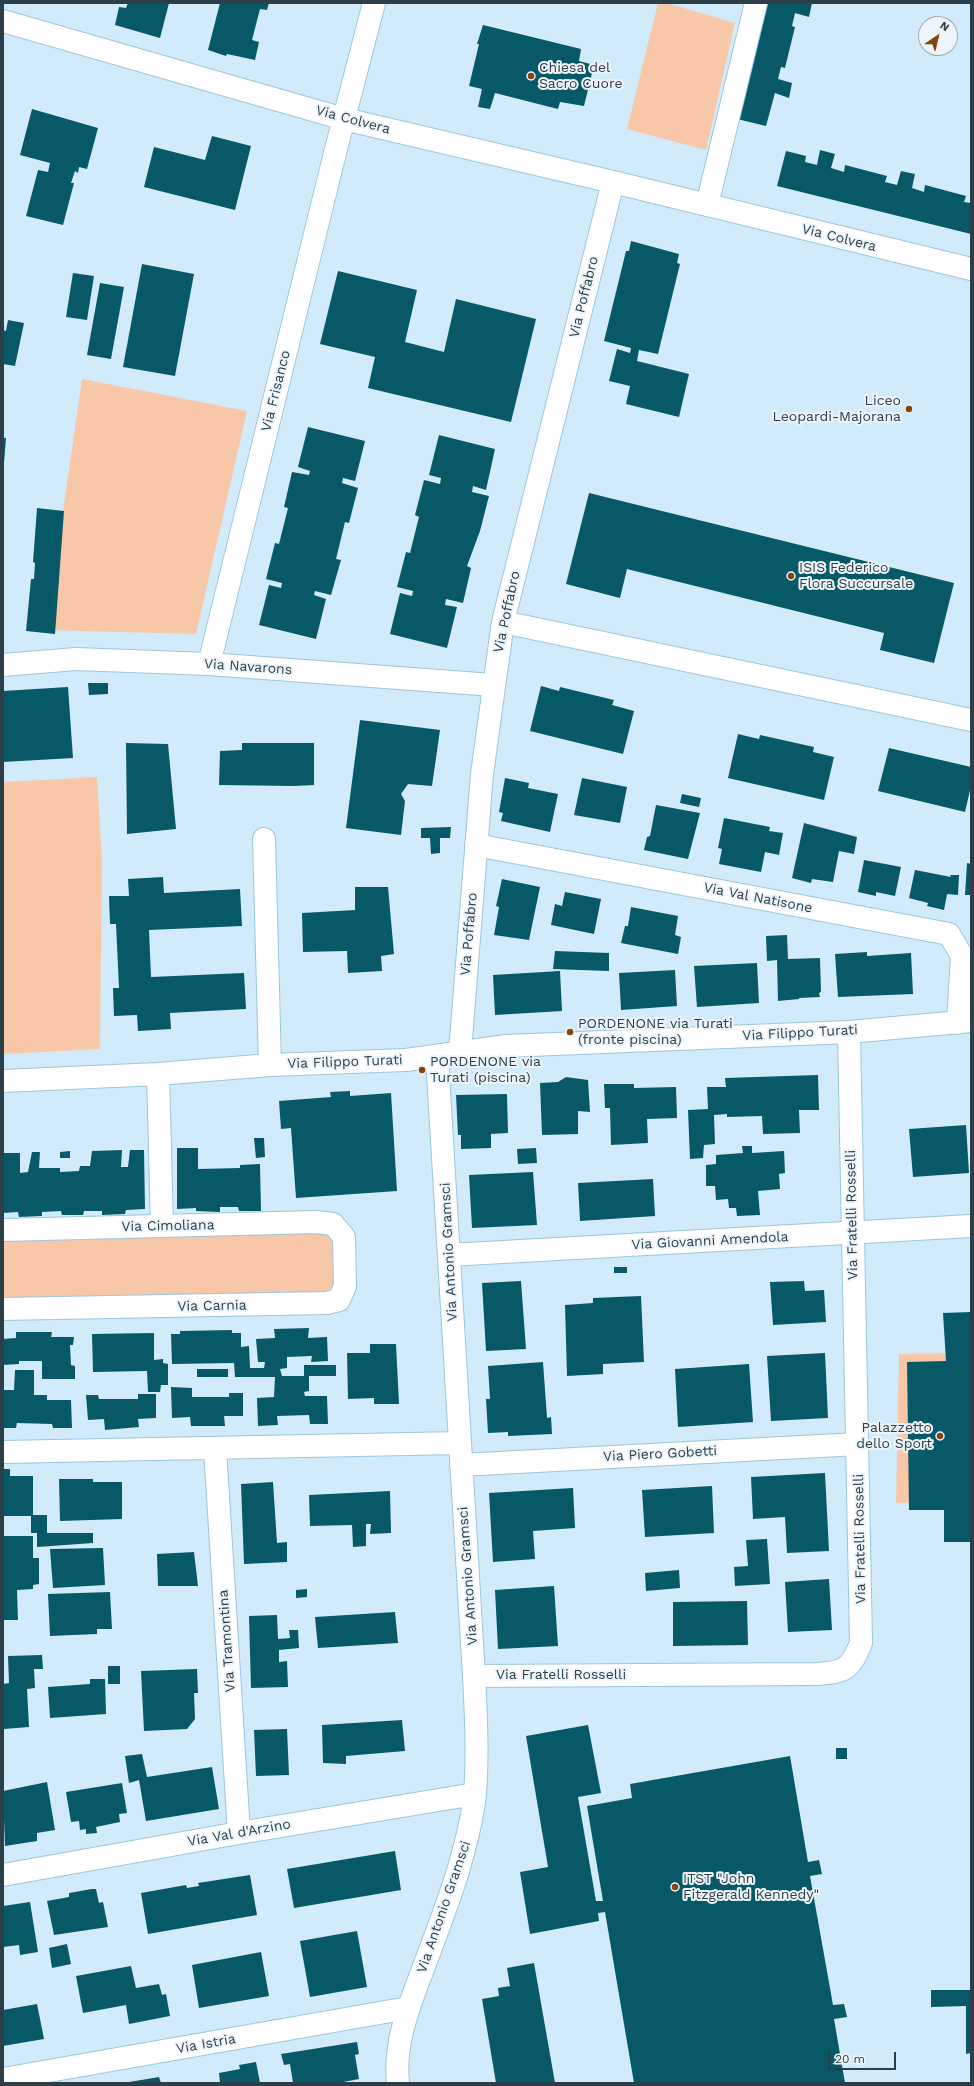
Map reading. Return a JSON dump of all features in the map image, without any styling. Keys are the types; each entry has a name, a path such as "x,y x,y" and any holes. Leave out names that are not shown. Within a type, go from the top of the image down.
{"street":[{"name":"Via Frisanco","path":"209,664 374,3"},
{"path":"707,205 756,3"},
{"name":"Via Colvera","path":"3,21 344,119 614,182 971,269"},
{"name":"Via Poffabro","path":"460,1052 482,774 493,685 503,622 614,182"},
{"path":"503,622 971,720"},
{"name":"Via Navarons","path":"3,665 76,659 209,664 493,685"},
{"name":"Via Filippo Turati","path":"264,838 270,1065"},
{"name":"Via Val Natisone","path":"476,845 950,934 962,956 964,1022"},
{"name":"Via Filippo Turati","path":"3,1081 158,1074 270,1065 406,1060 513,1046 848,1032 964,1022"},
{"name":"Via Fratelli Rosselli","path":"474,1676 817,1674 840,1672 855,1659 861,1643 858,1444 848,1032"},
{"name":"Via Antonio Gramsci","path":"398,2083 398,2053 408,2008 458,1872 470,1828 475,1794 477,1742 437,1057"},
{"path":"158,1074 162,1226"},
{"name":"Via Cimoliana","path":"3,1230 316,1222 333,1224"},
{"name":"Via Carnia","path":"3,1310 327,1303 339,1300 346,1286 344,1237 333,1224"},
{"name":"Via Giovanni Amendola","path":"449,1255 971,1226"},
{"path":"3,1452 459,1443"},
{"name":"Via Piero Gobetti","path":"460,1465 858,1444"},
{"name":"Via Tramontina","path":"215,1448 239,1833"},
{"name":"Via Val d'Arzino","path":"3,1875 239,1833 475,1794"},
{"name":"Via Istria","path":"3,2079 408,2008"}],"shaded area":[{"path":"658,3 667,3 735,23 706,150 627,129"},
{"path":"82,379 247,411 196,634 46,630"},
{"path":"97,777 102,860 100,1049 3,1054 3,782"},
{"path":"333,1224 339,1300 3,1309 3,1230"},
{"name":"Palazzetto dello Sport","path":"971,1353 971,1500 896,1503 899,1354"}],"building":[{"path":"128,3 169,3 160,38 115,25 119,7 126,8"},
{"path":"220,3 269,3 267,10 260,9 252,40 259,42 255,60 227,54 226,56 208,50"},
{"path":"766,3 812,3 809,17 795,13 792,26 795,27 785,68 781,67 778,79 792,83 789,98 775,93 766,126 737,119"},
{"name":"Chiesa del Sacro Cuore","path":"483,25 581,49 579,61 594,65 584,106 560,102 558,109 495,93 490,109 478,107 482,89 469,86 479,44 477,44"},
{"path":"32,109 98,128 87,169 79,167 78,173 75,171 71,183 74,183 63,225 26,216 38,170 48,172 50,163 20,155"},
{"path":"212,136 251,146 235,210 144,187 154,147 205,160"},
{"path":"820,150 835,154 831,168 844,172 845,165 887,176 885,182 897,185 901,171 915,174 912,188 924,192 925,185 966,196 964,202 971,203 971,234 777,186 786,151 806,156 805,162 817,165"},
{"path":"631,241 679,254 677,263 680,264 658,354 639,350 637,361 689,374 679,417 626,404 630,386 609,381 617,349 630,353 631,348 604,341 626,251 629,251"},
{"path":"142,264 194,274 175,376 123,367"},
{"path":"338,271 417,290 405,342 444,352 456,299 536,319 511,422 368,388 375,357 320,344"},
{"path":"73,273 94,276 87,320 66,317"},
{"path":"100,283 124,287 111,359 87,355"},
{"path":"8,320 24,323 15,366 3,364 3,330 6,331"},
{"path":"308,427 365,441 355,481 343,478 342,483 358,488 349,523 345,522 336,559 341,560 331,595 315,591 314,595 326,599 316,639 259,625 269,585 281,588 282,583 266,579 275,543 279,544 288,508 284,507 292,472 309,475 310,471 298,467"},
{"path":"439,435 495,449 486,490 473,486 472,492 489,496 480,531 467,566 471,568 463,603 446,599 445,605 457,607 447,648 390,634 400,593 412,596 413,591 397,587 406,552 410,553 419,517 415,515 424,480 440,484 441,478 429,475"},
{"path":"3,438 6,438 4,463 3,463"},
{"name":"ISIS Federico Flora Succursale","path":"589,493 954,583 934,663 880,650 884,633 627,569 620,598 566,584"},
{"path":"37,508 64,511 55,634 26,631 31,579 34,579 35,563 33,562"},
{"path":"88,683 108,683 108,694 89,695"},
{"path":"541,686 559,691 560,687 614,700 612,705 634,711 623,754 530,731"},
{"path":"68,687 73,758 3,762 3,691"},
{"path":"360,720 440,730 432,786 408,784 401,794 405,801 401,835 346,828"},
{"path":"738,734 759,739 760,735 814,747 813,752 834,757 824,800 728,778"},
{"path":"126,743 168,744 176,829 127,834"},
{"path":"242,743 314,743 314,785 219,785 220,751 242,750"},
{"path":"889,748 971,767 971,786 965,812 878,791"},
{"path":"505,778 529,783 528,788 558,794 550,832 501,821 503,813 499,812"},
{"path":"582,778 627,787 620,823 574,815"},
{"path":"682,794 701,798 699,807 680,803"},
{"path":"656,805 700,813 688,859 644,850 647,837 650,836"},
{"path":"724,818 770,827 769,831 783,833 779,855 765,852 761,872 719,864 722,849 718,848"},
{"path":"804,823 857,837 854,854 839,851 833,882 812,879 811,883 792,878"},
{"path":"451,827 450,838 440,838 440,853 431,854 430,838 421,838 421,828"},
{"path":"864,860 901,867 895,896 876,892 876,896 858,892"},
{"path":"967,863 971,864 971,895 965,895"},
{"path":"915,870 951,877 950,875 959,875 958,895 947,894 944,910 927,906 928,903 909,898"},
{"path":"163,877 164,893 240,889 242,926 149,930 151,977 244,973 246,1009 170,1013 171,1029 138,1031 137,1015 114,1016 113,988 119,988 116,924 110,924 109,896 129,896 128,879"},
{"path":"502,879 540,887 529,940 494,935 499,907 496,906"},
{"path":"355,887 388,887 394,954 381,956 382,971 348,973 347,951 303,952 302,913 355,910"},
{"path":"565,892 601,899 594,934 551,925 555,904 562,906"},
{"path":"631,907 678,916 675,935 681,937 678,954 621,943 625,926 628,926"},
{"path":"787,935 788,959 820,958 820,997 778,1001 777,960 767,961 766,936"},
{"path":"555,951 609,953 609,971 553,969"},
{"path":"867,952 867,956 911,953 913,994 838,997 835,954"},
{"path":"757,963 759,1003 697,1007 694,966"},
{"path":"675,970 677,1006 621,1010 619,973"},
{"path":"560,971 562,1011 495,1015 493,975"},
{"path":"818,1075 819,1110 799,1110 800,1133 763,1134 762,1116 727,1117 727,1114 714,1115 715,1144 704,1145 703,1158 690,1159 688,1110 708,1109 707,1087 726,1087 725,1078"},
{"path":"566,1077 588,1080 590,1112 578,1111 578,1134 542,1135 540,1083 558,1082"},
{"path":"604,1084 634,1084 634,1088 676,1087 677,1118 647,1119 648,1143 611,1145 610,1108 605,1108"},
{"path":"350,1091 350,1096 391,1093 397,1191 296,1198 291,1128 281,1129 279,1101 331,1097 330,1092"},
{"path":"507,1094 508,1133 491,1134 491,1148 461,1149 461,1135 458,1135 456,1095"},
{"path":"966,1125 969,1173 913,1177 909,1129"},
{"path":"254,1138 264,1138 265,1157 256,1158"},
{"path":"742,1146 752,1146 752,1153 784,1151 785,1173 779,1174 780,1189 758,1191 760,1215 737,1216 736,1208 729,1208 728,1199 716,1200 715,1186 706,1186 706,1165 716,1164 716,1155 743,1153"},
{"path":"177,1148 198,1148 198,1169 240,1168 240,1165 260,1164 261,1211 239,1211 238,1207 220,1207 220,1212 196,1211 196,1208 177,1209"},
{"path":"536,1148 537,1163 518,1164 517,1149"},
{"path":"122,1150 121,1167 128,1167 130,1150 144,1150 145,1209 126,1210 125,1214 102,1215 102,1211 84,1211 83,1215 62,1215 61,1211 42,1212 42,1216 19,1217 18,1212 3,1213 4,1153 20,1153 20,1173 28,1172 32,1152 40,1152 39,1168 60,1168 60,1172 79,1171 80,1166 90,1166 92,1151"},
{"path":"70,1151 70,1158 60,1158 60,1152"},
{"path":"533,1172 537,1225 472,1228 469,1175"},
{"path":"653,1179 655,1216 580,1221 578,1183"},
{"path":"614,1267 627,1267 627,1273 614,1273"},
{"path":"521,1281 526,1349 486,1351 482,1283"},
{"path":"804,1281 805,1291 824,1290 826,1322 773,1325 770,1282"},
{"path":"641,1296 644,1362 603,1364 603,1374 567,1376 565,1305 593,1303 593,1298"},
{"name":"Palazzetto dello Sport","path":"971,1312 971,1542 944,1542 944,1510 909,1510 907,1362 946,1361 943,1313"},
{"path":"309,1328 308,1338 327,1337 328,1361 311,1362 312,1356 287,1357 287,1368 280,1369 282,1376 304,1376 304,1365 336,1365 336,1376 309,1376 309,1391 304,1392 305,1396 327,1396 328,1424 310,1424 309,1415 277,1416 278,1425 258,1426 257,1398 274,1397 275,1377 235,1377 234,1363 172,1364 171,1334 180,1334 180,1331 232,1330 232,1333 241,1333 241,1347 249,1346 250,1368 264,1368 265,1362 258,1362 256,1339 275,1338 274,1329"},
{"path":"16,1332 52,1332 51,1337 74,1337 73,1345 70,1345 71,1365 75,1366 75,1379 42,1379 42,1361 19,1361 19,1364 3,1365 3,1339 16,1338"},
{"path":"154,1333 154,1360 163,1359 163,1363 168,1364 168,1385 161,1385 160,1392 148,1392 147,1371 93,1372 92,1334"},
{"path":"370,1344 396,1344 399,1404 374,1404 374,1398 348,1399 347,1353 370,1353"},
{"path":"825,1353 828,1418 771,1421 767,1356"},
{"path":"543,1362 547,1418 551,1417 552,1434 508,1436 508,1432 488,1433 486,1399 490,1399 488,1366"},
{"path":"749,1364 753,1422 678,1427 675,1369"},
{"path":"197,1369 228,1369 228,1377 197,1377"},
{"path":"15,1370 34,1370 34,1395 47,1395 47,1400 71,1400 72,1428 53,1428 52,1424 17,1423 16,1428 3,1428 3,1390 14,1390"},
{"path":"171,1387 192,1388 192,1397 229,1397 229,1393 243,1393 243,1416 224,1416 225,1426 191,1426 190,1417 172,1418"},
{"path":"138,1394 156,1394 156,1418 138,1419 139,1427 105,1430 104,1419 88,1420 86,1395 98,1395 99,1399 138,1399"},
{"path":"3,1469 10,1469 10,1476 33,1476 33,1515 47,1515 47,1533 93,1533 93,1543 37,1547 37,1533 31,1533 31,1516 3,1516"},
{"path":"825,1473 829,1551 787,1553 785,1517 753,1519 751,1477"},
{"path":"59,1479 93,1479 93,1482 122,1482 122,1519 60,1521"},
{"path":"273,1482 277,1543 287,1542 287,1562 244,1564 241,1484"},
{"path":"712,1486 714,1533 645,1537 642,1490"},
{"path":"573,1488 575,1528 533,1531 535,1559 493,1562 489,1493"},
{"path":"390,1491 391,1533 370,1534 371,1524 366,1524 366,1546 353,1547 352,1525 310,1526 309,1495"},
{"path":"3,1536 33,1536 33,1558 39,1558 39,1584 33,1585 33,1589 17,1590 18,1620 3,1620"},
{"path":"767,1539 770,1584 735,1586 734,1567 748,1566 746,1540"},
{"path":"103,1548 105,1585 53,1588 50,1549"},
{"path":"194,1552 198,1586 158,1586 157,1554"},
{"path":"679,1570 680,1588 646,1591 645,1573"},
{"path":"829,1579 832,1630 788,1632 785,1582"},
{"path":"554,1586 558,1646 498,1649 495,1590"},
{"path":"307,1589 307,1597 296,1598 296,1590"},
{"path":"110,1592 112,1629 97,1629 97,1634 50,1636 48,1594"},
{"path":"747,1601 748,1645 673,1646 673,1602"},
{"path":"395,1612 398,1643 318,1648 315,1617"},
{"path":"277,1615 278,1639 290,1638 289,1630 298,1630 299,1648 279,1650 279,1662 287,1661 288,1687 251,1688 249,1616"},
{"path":"42,1655 43,1669 34,1669 35,1688 27,1689 29,1727 4,1729 3,1684 9,1683 8,1656"},
{"path":"108,1666 120,1666 120,1684 108,1684"},
{"path":"197,1669 198,1693 194,1693 195,1719 187,1729 144,1731 141,1671"},
{"path":"90,1679 105,1679 106,1714 50,1718 48,1687 90,1684"},
{"path":"402,1720 405,1751 346,1756 346,1764 323,1763 322,1725"},
{"path":"588,1725 601,1793 578,1797 596,1901 603,1901 587,1806 632,1798 630,1784 790,1756 808,1862 819,1860 822,1874 810,1876 833,2005 844,2004 847,2017 834,2019 845,2083 634,2083 605,1912 598,1913 599,1921 530,1934 520,1872 548,1867 526,1736"},
{"path":"287,1729 289,1775 256,1776 254,1730"},
{"path":"836,1748 847,1748 847,1759 836,1759"},
{"path":"142,1754 147,1777 212,1767 219,1809 146,1821 139,1780 129,1783 125,1756"},
{"path":"47,1782 55,1830 37,1833 37,1841 5,1846 3,1791"},
{"path":"122,1783 127,1813 119,1814 120,1822 96,1827 97,1833 86,1834 86,1829 80,1830 79,1821 71,1822 66,1792"},
{"path":"395,1851 401,1890 294,1908 287,1869"},
{"path":"250,1875 257,1915 148,1934 141,1893 186,1885 187,1888 199,1886 198,1883"},
{"path":"96,1889 99,1903 103,1902 108,1927 54,1935 47,1901 69,1897 69,1893"},
{"path":"30,1902 38,1952 20,1955 19,1945 3,1947 3,1906"},
{"path":"357,1931 367,1987 310,1997 300,1941"},
{"path":"67,1944 71,1964 52,1968 49,1948"},
{"path":"261,1952 269,1996 199,2008 192,1965"},
{"path":"534,1963 555,2083 496,2083 482,1999 499,1996 498,1988 510,1986 507,1968"},
{"path":"131,1966 136,1988 159,1984 162,1995 166,1994 170,2016 129,2024 126,2005 83,2013 76,1976"},
{"path":"931,1990 971,1990 971,2053 966,2054 966,2006 931,2007"},
{"path":"37,2004 44,2039 3,2046 3,2010"},
{"path":"357,2042 359,2054 355,2055 359,2079 338,2083 293,2083 290,2064 284,2065 281,2054"},
{"path":"256,2062 260,2083 220,2083 219,2073 240,2069 239,2065"},
{"path":"159,2077 161,2083 129,2083 129,2082"}],"place":[{"name":"Chiesa del Sacro Cuore","path":"531,76"},
{"name":"Liceo Leopardi-Majorana","path":"909,409"},
{"name":"ISIS Federico Flora Succursale","path":"791,576"},
{"name":"PORDENONE via Turati (fronte piscina)","path":"570,1032"},
{"name":"PORDENONE via Turati (piscina)","path":"422,1070"},
{"name":"Palazzetto dello Sport","path":"940,1436"},
{"name":"ITST \"John Fitzgerald Kennedy\"","path":"675,1887"}]}
